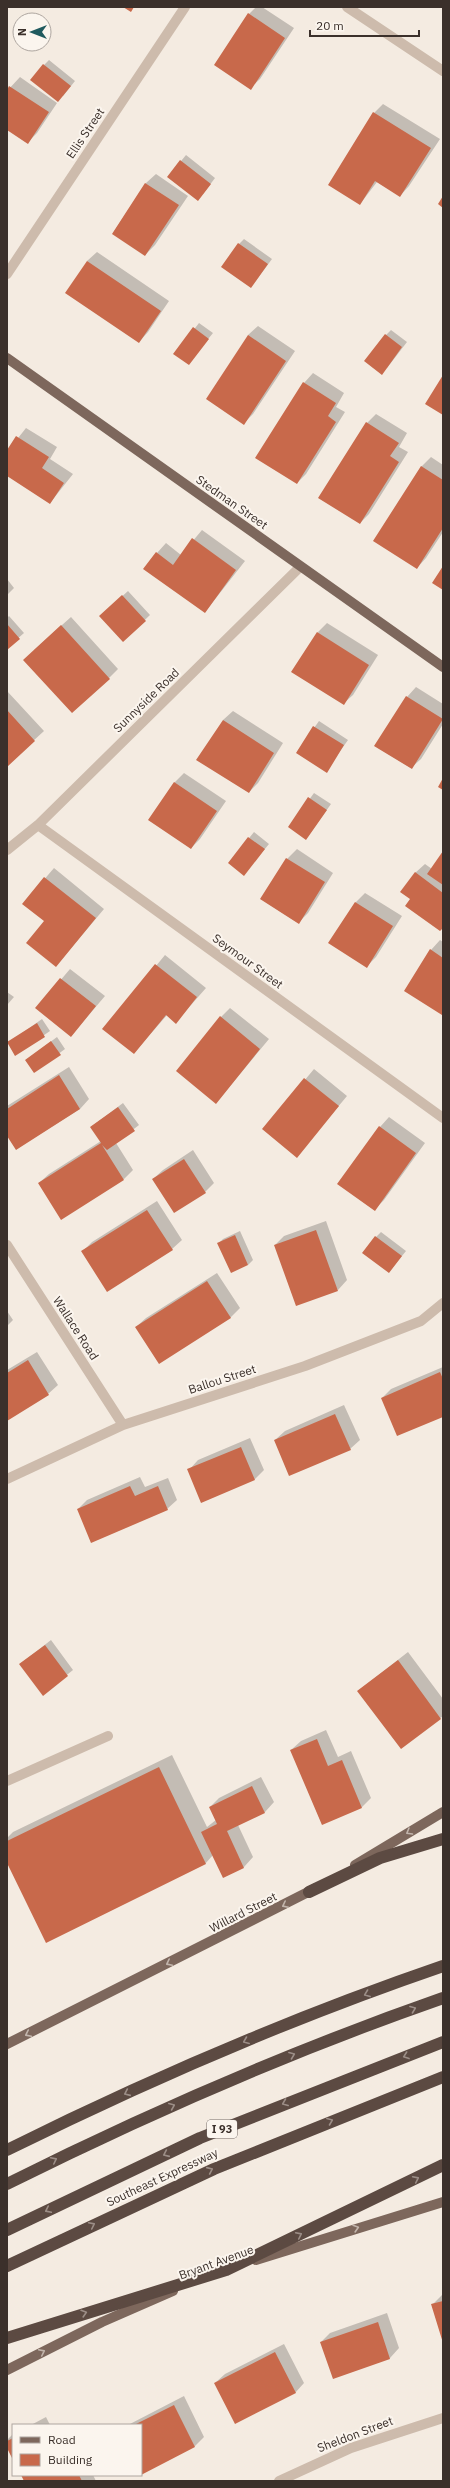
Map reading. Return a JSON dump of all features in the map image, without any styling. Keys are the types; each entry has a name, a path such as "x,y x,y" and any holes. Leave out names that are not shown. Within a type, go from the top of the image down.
{"highway":[{"path":"310,1892 380,1858 443,1839"},
{"path":"7,2150 115,2098 241,2043 443,1966"},
{"path":"7,2184 134,2122 252,2071 443,1998"},
{"name":"I 93","path":"7,2230 200,2138 443,2042"},
{"name":"Southeast Expressway","path":"7,2266 214,2169 443,2077"},
{"path":"7,2338 226,2270 443,2166"}],"main road":[{"name":"Stedman Street","path":"7,358 443,667"},
{"name":"Willard Street","path":"7,2044 310,1892 443,1812"},
{"name":"Bryant Avenue","path":"7,2370 102,2322 226,2270 443,2202"}],"street":[{"name":"Ellis Street","path":"7,274 186,7"},
{"path":"347,7 443,71"},
{"name":"Sunnyside Road","path":"7,850 38,824 300,567"},
{"name":"Seymour Street","path":"38,824 443,1118"},
{"name":"Wallace Road","path":"7,1244 123,1425"},
{"name":"Ballou Street","path":"7,1479 123,1425 305,1366 421,1321 443,1303"},
{"path":"7,1781 108,1736"},
{"name":"Sheldon Street","path":"279,2481 351,2448 443,2418"}],"building":[{"path":"123,7 134,7 131,12"},
{"path":"248,13 285,38 251,90 214,65"},
{"path":"43,64 71,86 58,102 30,80"},
{"path":"9,86 49,112 28,144 7,130 7,90"},
{"path":"373,112 431,148 400,197 375,181 360,205 328,185"},
{"path":"180,160 211,184 198,201 167,177"},
{"path":"145,183 179,205 145,256 112,234"},
{"path":"443,196 443,208 438,204"},
{"path":"238,243 268,264 251,288 221,267"},
{"path":"87,261 161,311 139,343 65,293"},
{"path":"193,327 209,339 189,365 173,354"},
{"path":"385,334 402,347 382,375 364,361"},
{"path":"248,335 286,361 244,425 206,399"},
{"path":"443,375 443,415 425,404"},
{"path":"303,382 336,403 328,416 336,422 297,484 255,458"},
{"path":"366,422 399,443 390,456 399,462 360,524 318,498"},
{"path":"16,436 49,457 42,468 64,483 50,504 7,476 7,450"},
{"path":"421,466 443,480 443,528 417,569 373,541"},
{"path":"192,538 236,570 205,613 143,569 156,552 173,565"},
{"path":"443,566 443,590 432,583"},
{"path":"122,595 146,621 123,642 99,616"},
{"path":"7,624 20,639 7,650"},
{"path":"61,625 110,679 72,713 23,660"},
{"path":"317,632 369,665 344,705 291,672"},
{"path":"406,696 443,719 412,769 374,746"},
{"path":"7,710 35,741 7,767"},
{"path":"223,720 274,753 249,793 196,760"},
{"path":"313,726 344,745 327,773 296,753"},
{"path":"443,778 443,790 438,787"},
{"path":"174,782 217,811 191,849 148,820"},
{"path":"308,797 327,810 306,840 288,827"},
{"path":"248,837 265,849 244,876 228,863"},
{"path":"443,851 443,885 427,874"},
{"path":"286,858 325,882 299,924 260,899"},
{"path":"415,872 443,893 443,928 440,931 405,906 410,899 400,892"},
{"path":"44,877 96,918 56,967 26,943 44,921 22,904"},
{"path":"355,902 393,926 367,968 328,943"},
{"path":"430,949 443,958 442,1015 404,991"},
{"path":"155,964 197,997 176,1024 166,1015 134,1054 102,1029"},
{"path":"60,978 96,1006 71,1037 35,1008"},
{"path":"220,1016 260,1049 216,1104 176,1071"},
{"path":"37,1023 45,1037 15,1056 7,1042"},
{"path":"51,1041 61,1055 34,1073 25,1060"},
{"path":"59,1075 80,1109 16,1150 7,1136 7,1109"},
{"path":"304,1078 339,1106 297,1158 262,1129"},
{"path":"118,1107 135,1131 107,1150 102,1145 124,1180 61,1220 38,1183 101,1143 90,1127"},
{"path":"379,1126 416,1153 375,1211 337,1184"},
{"path":"184,1159 206,1193 174,1213 152,1179"},
{"path":"147,1210 173,1250 107,1292 81,1251"},
{"path":"316,1230 338,1291 296,1306 274,1245"},
{"path":"235,1235 248,1265 231,1273 217,1243"},
{"path":"375,1236 402,1256 389,1273 362,1253"},
{"path":"207,1281 231,1318 159,1364 135,1327"},
{"path":"28,1360 49,1395 7,1421 7,1373"},
{"path":"440,1372 443,1379 443,1417 397,1436 381,1398"},
{"path":"335,1414 351,1450 289,1476 274,1440"},
{"path":"241,1447 255,1480 201,1503 187,1469"},
{"path":"130,1486 135,1496 158,1486 168,1510 91,1543 77,1509"},
{"path":"45,1645 68,1676 43,1696 19,1664"},
{"path":"398,1660 441,1719 401,1749 357,1691"},
{"path":"317,1739 328,1766 342,1760 362,1808 322,1825 290,1750"},
{"path":"159,1767 206,1864 46,1943 7,1863 7,1841"},
{"path":"252,1786 265,1813 227,1831 244,1868 223,1878 201,1832 217,1824 209,1807"},
{"path":"443,2301 443,2343 431,2304"},
{"path":"378,2322 390,2359 333,2379 320,2342"},
{"path":"275,2352 296,2393 235,2424 214,2383"},
{"path":"174,2405 195,2447 142,2474 142,2424 136,2424"},
{"path":"12,2438 12,2458 7,2448 7,2441"},
{"path":"22,2476 80,2476 82,2481 24,2481"}]}
